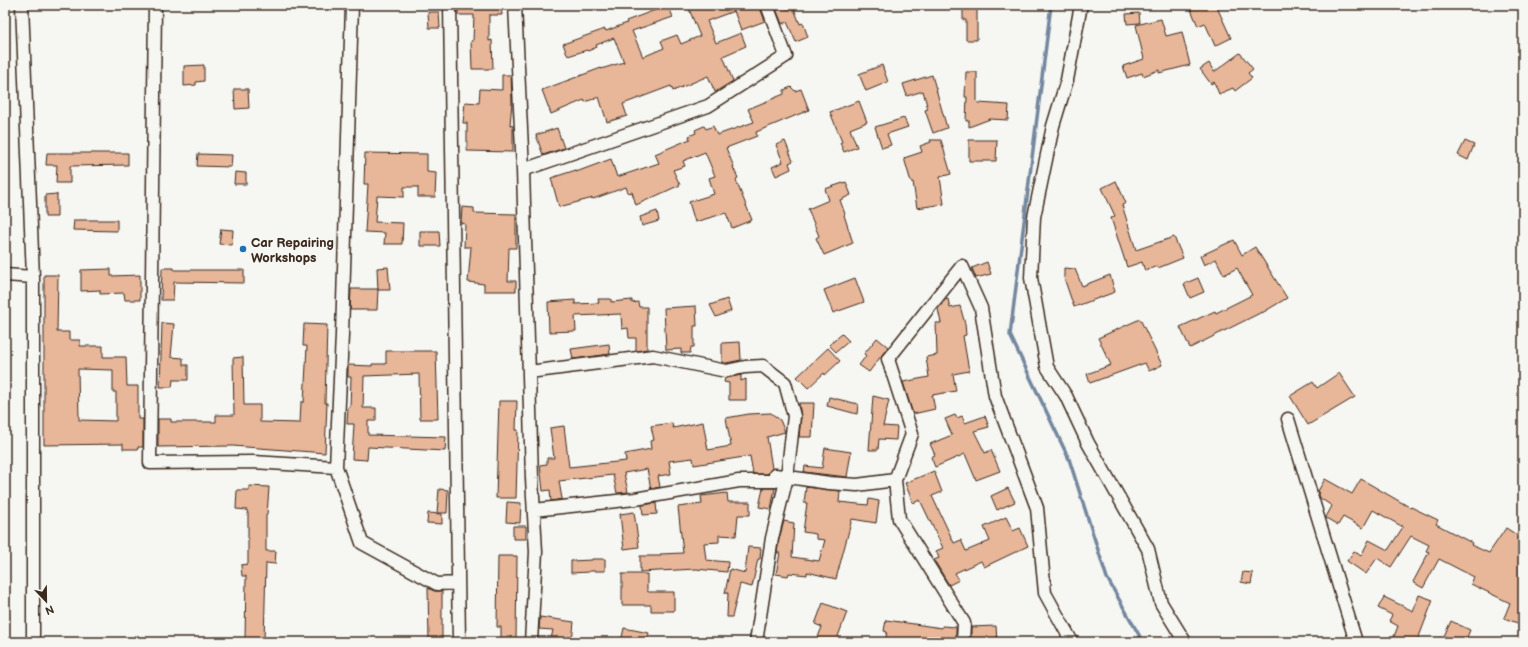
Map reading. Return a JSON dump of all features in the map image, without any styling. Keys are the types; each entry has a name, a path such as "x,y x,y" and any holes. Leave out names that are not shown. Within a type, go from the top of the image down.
{"street":[{"path":"22,5 33,277 33,642"},
{"path":"155,5 150,463 253,462 336,467"},
{"path":"352,5 336,467 362,543 437,584 458,583"},
{"path":"450,5 459,642"},
{"path":"515,5 523,170 536,552 531,642"},
{"path":"523,170 708,106 786,56 767,5"},
{"path":"1081,5 1067,80 1053,126 1034,217 1031,278 1047,367 1066,396 1088,443 1148,549 1160,603 1185,642"},
{"path":"963,642 964,623 899,519 895,480 912,434 888,359 962,266 981,308 995,396 1037,508 1046,593 1072,642"},
{"path":"5,275 33,277"},
{"path":"529,372 653,356 726,371 745,367 763,366 785,383 794,416 787,477 772,538 756,642"},
{"path":"1288,420 1356,642"},
{"path":"534,510 635,499 739,481 776,481 775,474 829,483 857,485 895,480"}],"building":[{"path":"458,5 501,5 502,15 489,15 489,41 492,40 493,69 472,69 471,41 473,41 474,15 458,15"},
{"path":"656,5 668,5 673,17 632,31 643,57 664,48 661,41 677,35 681,44 700,36 689,9 699,5 759,5 765,21 741,30 734,11 707,21 716,43 741,33 746,46 723,56 733,81 715,92 708,76 673,91 671,86 623,104 627,116 607,122 599,97 585,102 584,100 551,114 542,90 601,68 624,62 614,38 596,45 597,47 588,51 587,50 568,56 563,44 627,23 626,21 658,9"},
{"path":"785,5 787,9 793,6 800,24 803,23 808,37 796,42 787,22 782,24 776,9"},
{"path":"963,5 977,5 977,40 966,40 966,20 963,20"},
{"path":"1189,5 1216,5 1231,38 1215,46 1205,23 1198,26"},
{"path":"428,12 439,12 440,28 429,28"},
{"path":"1139,13 1140,23 1127,24 1126,14"},
{"path":"1161,19 1166,36 1182,32 1190,65 1159,73 1159,70 1143,76 1142,73 1127,78 1123,66 1144,59 1136,25"},
{"path":"1240,53 1253,69 1248,73 1252,78 1235,91 1233,88 1219,94 1214,82 1211,84 1200,69 1209,63 1214,72"},
{"path":"204,65 204,81 196,82 196,85 184,86 184,66"},
{"path":"882,65 888,82 866,91 859,74"},
{"path":"966,72 977,72 978,103 1009,105 1008,120 990,119 969,127 969,121 966,121"},
{"path":"502,75 511,75 512,102 510,125 513,126 513,152 467,151 467,123 463,123 465,102 479,103 480,89 502,90"},
{"path":"932,75 947,128 933,133 925,110 928,109 923,91 907,96 903,84"},
{"path":"791,87 795,91 801,89 809,110 756,132 757,136 726,148 738,178 736,179 737,183 752,220 732,228 726,213 695,222 689,202 714,194 709,178 715,176 705,152 683,161 685,166 673,170 680,185 636,205 632,192 628,193 626,187 593,199 559,207 551,178 576,170 576,172 611,159 617,177 659,163 655,154 690,139 689,136 696,133 695,130 704,126 706,129 713,126 717,135 754,122 748,109 784,94 784,90"},
{"path":"234,89 248,89 249,108 235,109"},
{"path":"859,101 867,122 850,129 857,147 844,152 840,143 842,142 830,112"},
{"path":"904,118 908,127 887,134 891,145 882,148 875,127"},
{"path":"557,128 564,148 543,155 536,135"},
{"path":"930,140 941,140 951,174 940,177 944,204 917,208 913,182 911,182 904,158 922,152 920,146 931,142"},
{"path":"969,140 997,140 996,161 969,161"},
{"path":"785,141 793,161 789,163 791,169 776,176 772,167 783,162 776,145"},
{"path":"1465,141 1474,145 1468,160 1458,155"},
{"path":"47,153 128,153 128,165 70,166 70,183 56,183 57,165 46,165"},
{"path":"365,153 427,154 427,172 436,173 435,197 418,197 418,187 404,187 404,197 377,196 375,222 403,223 402,244 384,244 385,233 365,232 368,184 364,184"},
{"path":"198,154 232,155 231,167 197,166"},
{"path":"235,172 246,173 246,184 234,184"},
{"path":"1116,181 1126,203 1122,205 1136,250 1174,237 1183,258 1158,268 1157,266 1145,271 1142,262 1127,267 1111,218 1115,216 1102,188"},
{"path":"846,182 851,195 840,200 853,243 824,255 816,238 819,236 808,209 829,200 825,189"},
{"path":"57,194 57,217 45,217 45,195"},
{"path":"462,207 474,208 474,213 516,214 516,248 509,248 508,281 516,281 516,291 484,291 484,284 468,282 471,247 464,247 465,224 461,223"},
{"path":"657,211 659,221 642,226 640,217"},
{"path":"74,220 117,220 117,231 73,230"},
{"path":"221,229 233,230 232,245 219,244"},
{"path":"420,231 439,231 440,246 420,246"},
{"path":"1234,240 1242,255 1255,247 1287,298 1262,313 1190,348 1180,327 1215,311 1216,313 1252,295 1237,268 1224,275 1216,259 1204,265 1200,256"},
{"path":"987,262 991,274 976,278 972,268"},
{"path":"388,267 390,290 378,290 377,268"},
{"path":"162,268 174,268 174,270 244,270 244,283 174,282 173,300 161,300"},
{"path":"1064,268 1075,269 1082,286 1110,275 1115,292 1074,307 1064,278"},
{"path":"111,269 111,276 140,275 140,300 125,300 124,293 100,294 100,290 81,291 81,270"},
{"path":"44,275 58,275 57,332 69,332 69,340 80,340 80,346 103,346 103,357 126,357 127,386 138,386 138,419 143,419 143,447 138,447 138,449 123,449 123,444 44,445","holes":["78,369 113,370 113,392 116,392 116,421 79,420"]},
{"path":"855,278 864,302 833,313 824,290"},
{"path":"1198,278 1204,292 1190,298 1184,284"},
{"path":"351,289 378,289 377,310 350,310"},
{"path":"598,299 611,299 611,302 632,300 632,303 638,302 639,307 647,307 647,349 636,351 636,338 629,338 628,328 622,329 621,314 575,316 576,331 549,332 548,302 575,300 575,304 599,303"},
{"path":"727,299 731,311 716,317 710,305"},
{"path":"948,299 950,308 960,306 965,324 966,335 963,336 969,371 953,374 956,391 932,395 935,409 913,414 903,382 929,377 926,357 937,355 936,323 941,323 938,309 945,300"},
{"path":"696,306 697,326 694,326 694,347 691,347 690,353 681,353 681,349 666,350 664,308"},
{"path":"1140,319 1162,365 1149,371 1145,363 1090,383 1087,374 1111,365 1098,338"},
{"path":"162,323 174,324 171,357 183,358 183,365 188,365 188,380 173,380 172,387 160,387"},
{"path":"304,324 327,325 325,403 327,403 325,453 233,446 158,447 158,419 171,419 171,422 216,422 216,415 234,415 233,358 243,357 244,405 260,405 260,422 300,423 301,402 304,402 307,346 303,346"},
{"path":"842,334 849,341 836,352 829,345"},
{"path":"877,338 888,347 869,372 859,365 866,356 864,354"},
{"path":"740,342 741,360 722,363 722,343"},
{"path":"609,344 610,354 573,359 571,349"},
{"path":"828,348 840,361 808,388 797,377"},
{"path":"386,351 436,351 438,419 420,419 419,374 364,376 363,408 376,408 376,421 368,421 368,435 446,437 445,451 368,447 367,460 352,459 354,424 347,424 348,407 350,407 351,377 348,377 348,365 372,366 372,364 386,364"},
{"path":"1339,373 1355,397 1308,425 1290,396 1313,382 1317,388"},
{"path":"741,375 741,381 746,379 746,400 729,400 729,383 724,382 725,378"},
{"path":"873,396 889,400 883,426 897,427 896,440 879,439 878,450 869,450"},
{"path":"829,397 858,404 857,414 827,406"},
{"path":"499,401 517,401 516,430 518,430 516,498 496,498"},
{"path":"799,403 814,403 812,437 799,437 801,417"},
{"path":"771,413 780,420 785,432 767,437 772,468 768,474 753,474 750,456 694,465 693,458 669,461 671,474 658,476 660,487 651,489 647,469 624,473 628,492 617,493 613,475 559,481 562,499 551,501 550,490 543,491 540,465 547,464 547,458 554,458 550,428 564,426 569,467 626,461 625,454 651,449 650,441 654,440 651,426 672,423 673,428 703,422 708,450 731,446 726,418 749,414"},
{"path":"955,415 957,418 962,416 965,423 985,416 989,427 974,431 985,453 991,450 1000,471 976,480 965,454 935,467 931,457 935,455 930,444 952,435 945,419"},
{"path":"825,448 851,452 847,477 804,472 805,466 822,468"},
{"path":"934,471 942,492 932,496 954,543 961,540 966,551 990,541 984,527 1006,517 1013,531 1020,528 1028,546 984,567 981,561 955,573 959,580 949,585 934,560 939,558 936,551 943,548 920,500 913,503 905,483"},
{"path":"1325,479 1352,494 1361,479 1411,508 1438,520 1436,524 1472,543 1471,545 1489,553 1506,528 1523,539 1523,617 1520,624 1504,618 1510,603 1471,584 1474,577 1439,559 1423,588 1413,582 1429,552 1426,551 1429,545 1411,536 1391,567 1377,558 1366,574 1347,561 1354,551 1361,556 1369,540 1388,550 1403,527 1373,510 1363,528 1343,517 1338,525 1326,518 1332,506 1320,498 1318,491"},
{"path":"249,486 269,487 266,515 266,551 276,551 275,564 266,563 264,642 245,642 246,576 242,576 241,565 248,564 248,514 247,510 236,509 237,490 249,490"},
{"path":"806,487 840,491 839,502 868,505 869,499 879,501 876,523 852,519 836,579 807,572 807,575 789,573 788,576 776,574 780,553 777,553 779,539 784,521 794,523 792,557 819,561 825,540 816,539 816,534 803,532 807,503 804,503"},
{"path":"763,488 775,488 771,509 759,507"},
{"path":"1008,488 1015,502 997,510 991,496"},
{"path":"439,489 448,490 447,513 437,513"},
{"path":"727,493 728,502 750,502 750,515 738,515 736,536 719,535 719,542 704,543 706,560 728,562 727,572 696,569 640,572 640,556 660,556 660,554 683,553 678,507 702,504 701,496"},
{"path":"507,502 521,503 520,523 506,522"},
{"path":"656,503 657,514 643,515 642,505"},
{"path":"634,512 639,547 624,549 620,514"},
{"path":"428,513 442,514 442,524 427,523"},
{"path":"513,526 526,526 526,539 513,539"},
{"path":"748,547 761,548 760,559 758,559 752,587 740,584 732,617 727,617 728,593 725,593 730,569 745,573"},
{"path":"498,556 517,556 516,642 501,642 501,627 497,627"},
{"path":"605,559 605,571 571,573 571,561"},
{"path":"1243,572 1253,573 1251,584 1241,582"},
{"path":"622,574 647,574 647,591 649,592 674,592 674,611 651,611 651,605 622,605"},
{"path":"428,588 434,591 442,591 442,642 429,642"},
{"path":"1419,595 1433,600 1417,642 1392,642 1398,626 1389,621 1392,615 1378,608 1384,597 1413,611"},
{"path":"823,603 847,612 836,642 816,642 822,627 815,624"},
{"path":"540,617 574,622 572,641 551,639 553,630 539,629"},
{"path":"886,620 942,628 942,626 956,627 956,642 885,642 887,632 884,631"},
{"path":"1451,621 1470,630 1465,642 1458,642 1444,636"},
{"path":"996,626 997,642 971,642 971,627"},
{"path":"624,628 649,633 647,642 621,642"}],"waterway":[{"path":"1051,5 1010,335 1069,459 1107,578 1143,642"}],"place":[{"name":"Car Repairing Workshops","path":"243,249"}]}
